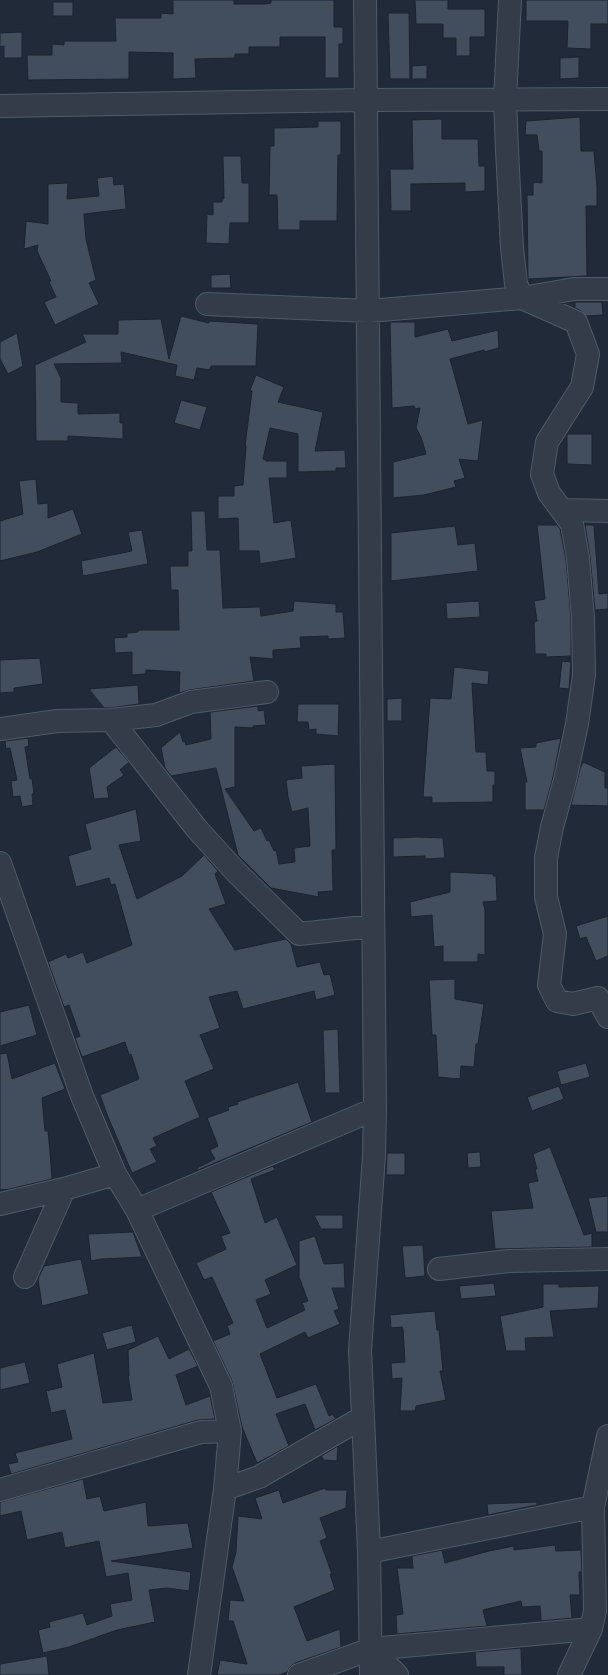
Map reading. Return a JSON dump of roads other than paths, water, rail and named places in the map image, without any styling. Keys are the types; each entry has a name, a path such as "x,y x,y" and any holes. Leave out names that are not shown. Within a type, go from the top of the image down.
{"street":[{"path":"366,0 375,1108 374,1156 360,1350 369,1552 371,1675"},
{"path":"510,0 505,100 512,248 516,284 522,298 576,322 588,354 582,387 547,442 542,474 549,493 572,524 578,558 583,618 584,675 577,724 546,858 546,897 555,934 549,985 557,1001 574,1004 598,998 608,1017"},
{"path":"0,106 366,100 608,99"},
{"path":"207,304 369,311 522,298 574,289 608,289"},
{"path":"562,510 608,511"},
{"path":"0,729 57,721 111,720 156,715 191,702 267,692"},
{"path":"111,720 197,829 236,872 299,934 373,926"},
{"path":"0,863 82,1096 115,1174 137,1210 221,1386 230,1431 225,1489 199,1675"},
{"path":"137,1210 375,1108"},
{"path":"0,1204 64,1189 115,1174"},
{"path":"25,1277 64,1189"},
{"path":"440,1269 509,1261 608,1258"},
{"path":"225,1489 259,1477 362,1418"},
{"path":"0,1490 201,1432 230,1431"},
{"path":"569,1675 591,1629 595,1611 593,1507 608,1436"},
{"path":"369,1552 593,1507"},
{"path":"299,1675 371,1649 591,1629"},
{"path":"371,1649 397,1675"}]}
